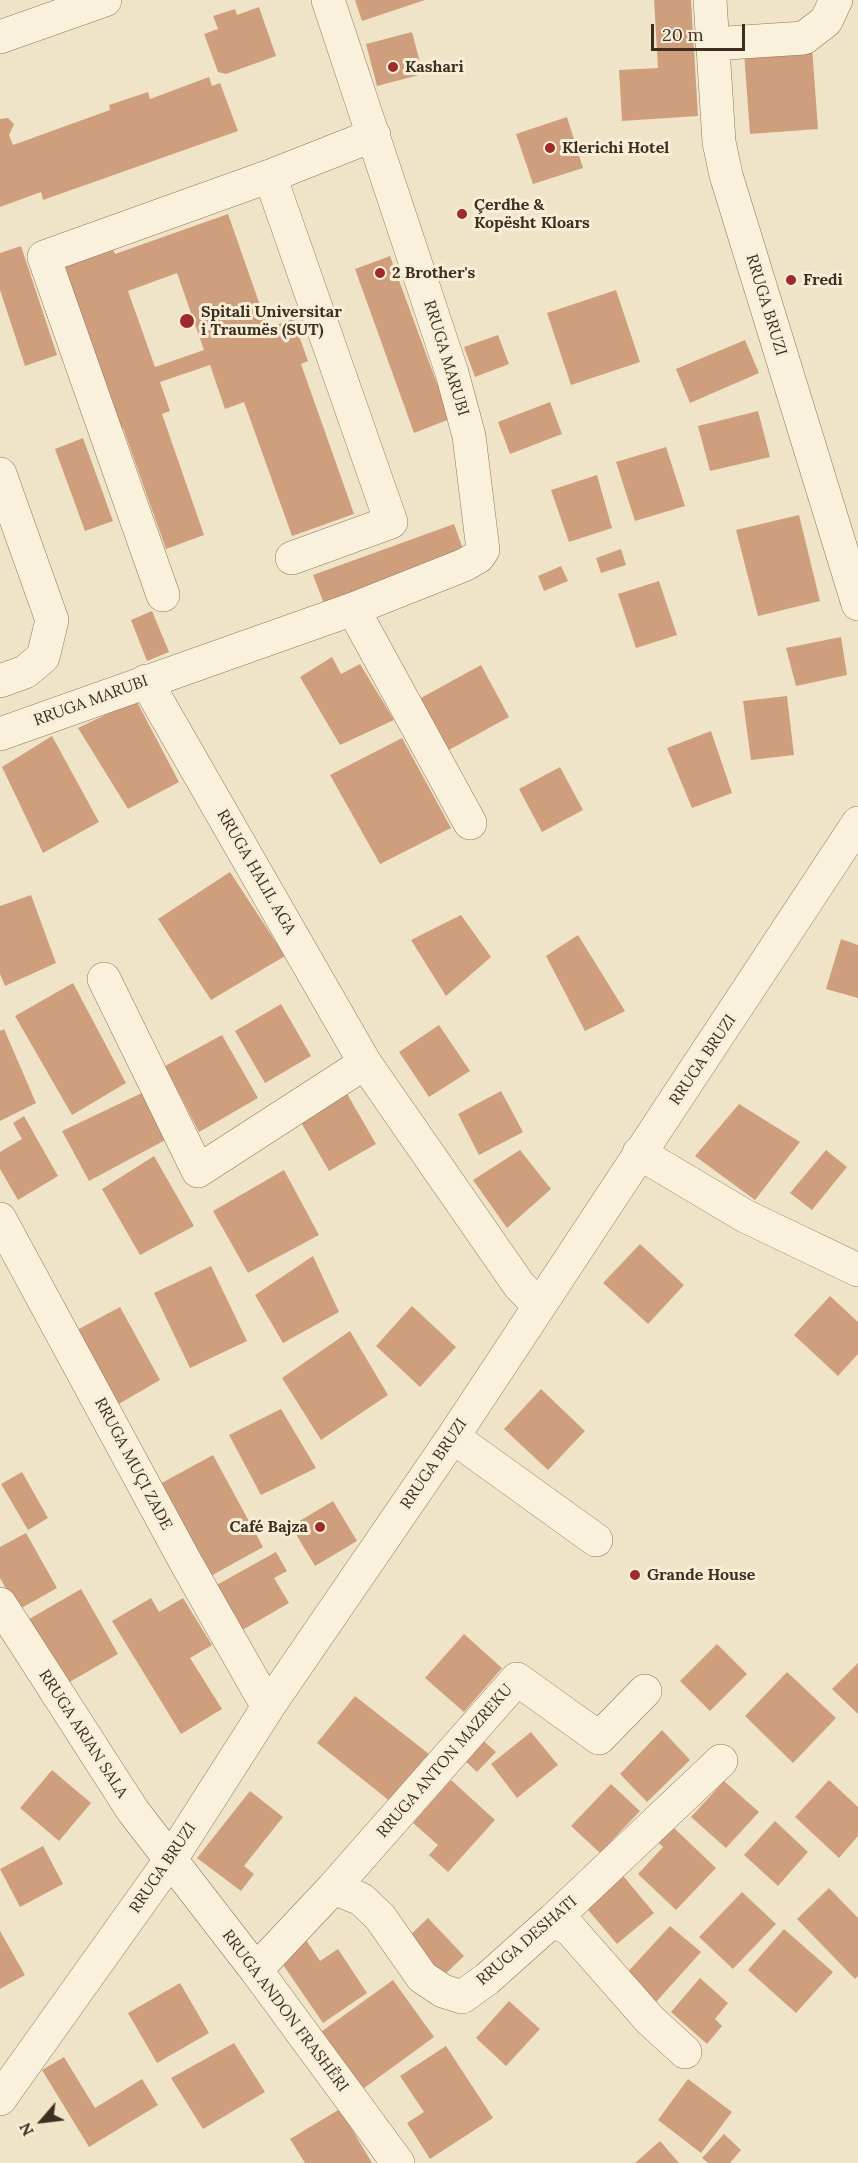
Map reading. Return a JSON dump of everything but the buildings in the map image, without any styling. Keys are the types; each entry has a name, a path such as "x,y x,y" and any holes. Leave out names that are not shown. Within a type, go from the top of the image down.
{"street":[{"path":"0,37 68,6 105,0"},
{"name":"RRUGA MARUBI","path":"0,734 353,609 464,565 478,557 483,549 469,436 455,384 328,0"},
{"name":"RRUGA BRUZI","path":"710,0 719,142 726,176 858,604"},
{"path":"712,44 804,38 826,21 836,0"},
{"path":"163,595 44,257 270,176 374,135"},
{"path":"270,176 391,522 292,558"},
{"path":"0,474 52,620 43,657 26,672 0,681"},
{"path":"353,609 470,824"},
{"name":"RRUGA HALIL AGA","path":"146,681 365,1063 519,1285 539,1306"},
{"name":"RRUGA BRUZI","path":"0,2099 171,1859 268,1707 453,1437 858,823"},
{"path":"104,979 198,1171 365,1063"},
{"path":"639,1153 745,1216 858,1270"},
{"name":"RRUGA MUÇI ZADE","path":"0,1219 185,1561 268,1707"},
{"path":"453,1437 596,1540"},
{"name":"RRUGA ARJAN SALA","path":"0,1604 133,1811 171,1859"},
{"name":"RRUGA ANTON MAZREKU","path":"333,1888 517,1679 599,1738 645,1690"},
{"name":"RRUGA DESHATI","path":"333,1888 361,1899 380,1917 422,1977 443,1991 462,1996 487,1979 721,1761"},
{"name":"RRUGA ANDON FRASHËRI","path":"171,1859 398,2163"},
{"path":"256,1970 333,1888"},
{"path":"552,1920 571,1930 650,2020 686,2052"}],"place":[{"name":"Kashari","path":"393,67"},
{"name":"Klerichi Hotel","path":"550,148"},
{"name":"Çerdhe & Kopësht Kloars","path":"462,214"},
{"name":"2 Brother's","path":"380,273"},
{"name":"Fredi","path":"791,280"},
{"name":"Spitali Universitar i Traumës (SUT)","path":"187,321"},
{"name":"Café Bajza","path":"320,1527"},
{"name":"Grande House","path":"635,1575"}]}
